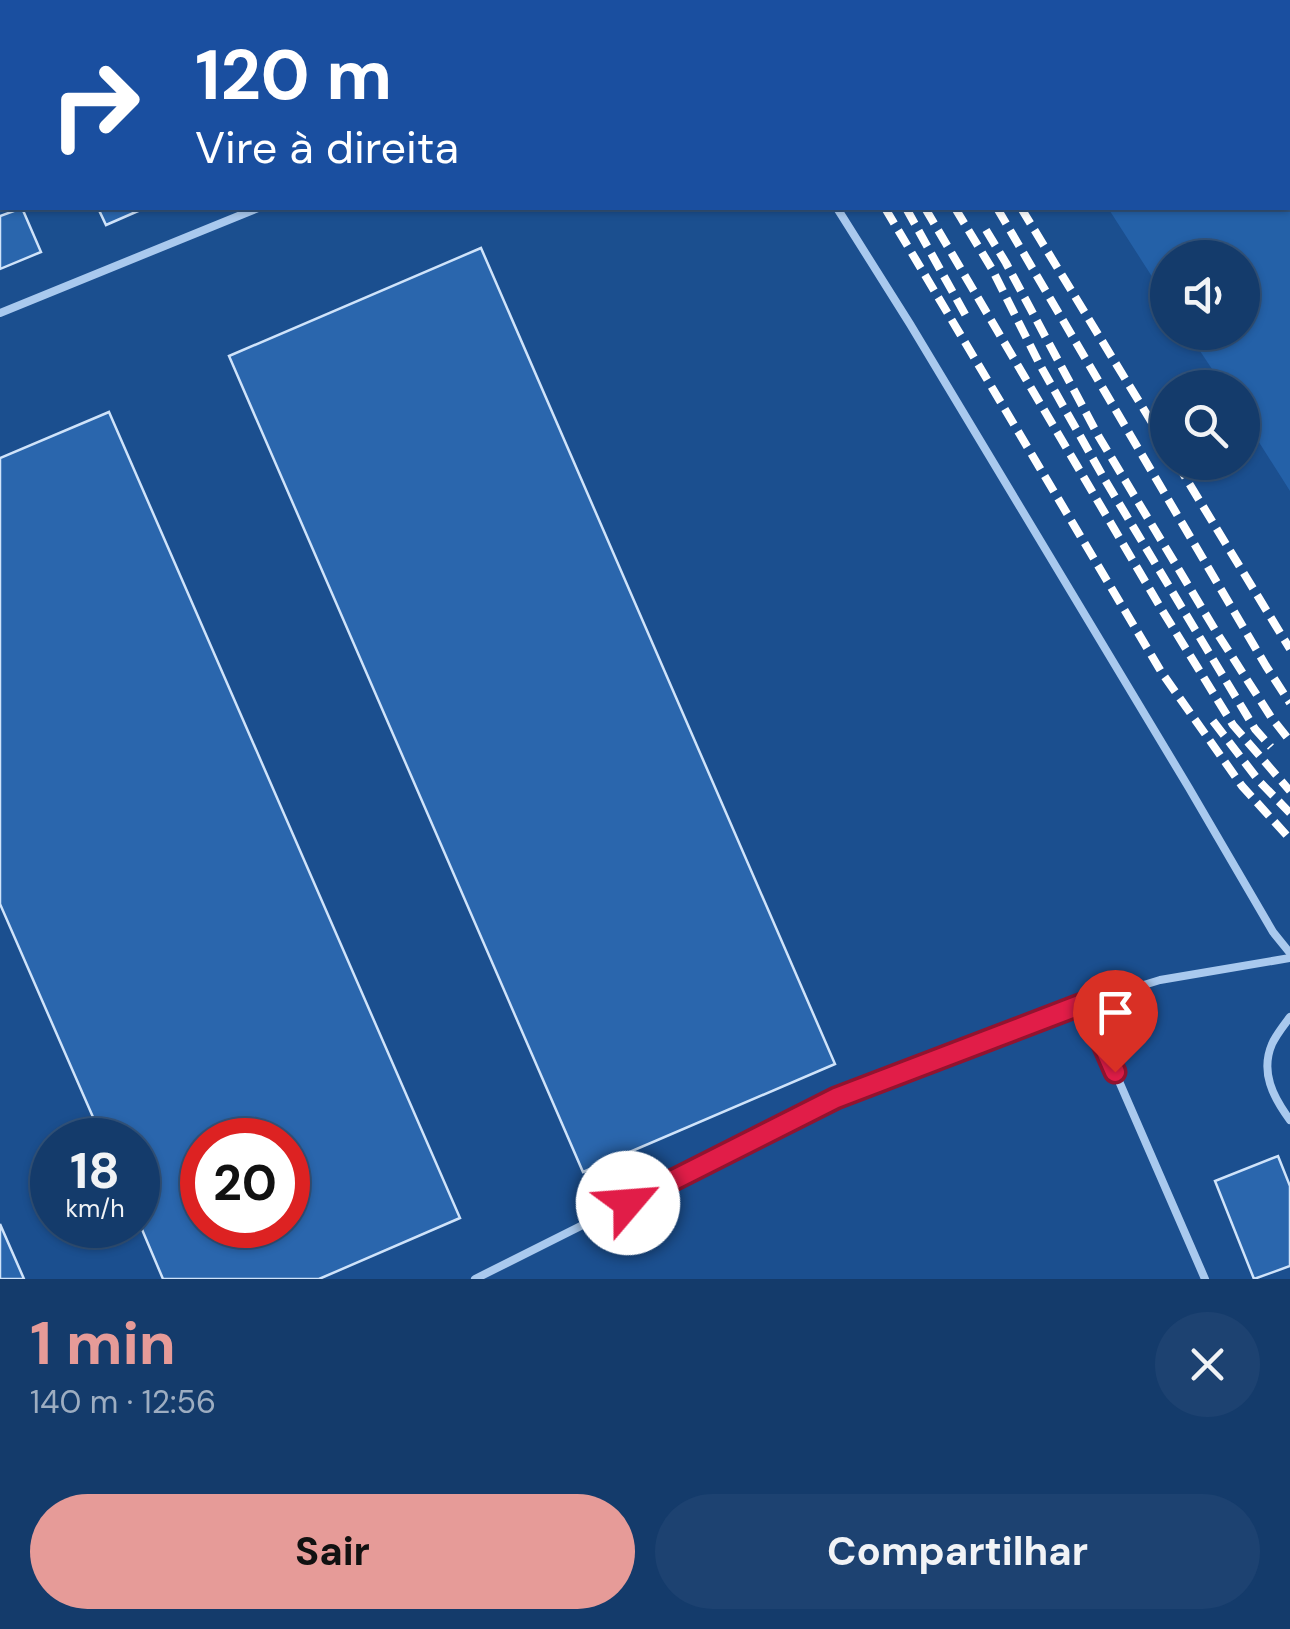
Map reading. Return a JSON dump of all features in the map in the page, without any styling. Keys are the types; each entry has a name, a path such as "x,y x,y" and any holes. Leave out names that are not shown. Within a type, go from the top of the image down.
{"lane":[{"path":"0,313 253,210"},
{"path":"476,1279 489,1276 836,1098 1085,1003 1160,980 1290,955 838,210"},
{"path":"1085,1003 1205,1279"},
{"path":"1290,1017 1271,1046 1268,1081 1290,1120"}],"shaded area":[{"path":"1109,210 1290,210 1290,491 1260,444 1260,370 1213,370 1199,350 1260,350 1260,240 1150,240 1150,273"}],"building":[{"path":"23,210 41,252 0,269 0,216"},
{"path":"99,210 140,210 106,225"},
{"path":"481,248 835,1064 583,1172 229,356"},
{"path":"109,412 460,1218 319,1279 163,1279 150,1248 160,1248 160,1118 93,1118 0,904 0,458"},
{"path":"1278,1156 1290,1186 1290,1266 1254,1279 1215,1181"},
{"path":"0,1224 24,1279 0,1279"}],"railway":[{"path":"886,210 1162,673 1242,786 1290,839"},
{"path":"907,210 966,316"},
{"path":"926,210 1233,725 1290,791"},
{"path":"956,210 1105,480 1255,729 1271,747"},
{"path":"998,210 1290,703"},
{"path":"1022,210 1150,419"},
{"path":"986,230 1099,437 1217,633 1290,741"},
{"path":"1187,480 1290,649"},
{"path":"1213,721 1259,781 1290,813"}],"route":[{"path":"628,1203 836,1098 1085,1003 1115,1072"}]}
